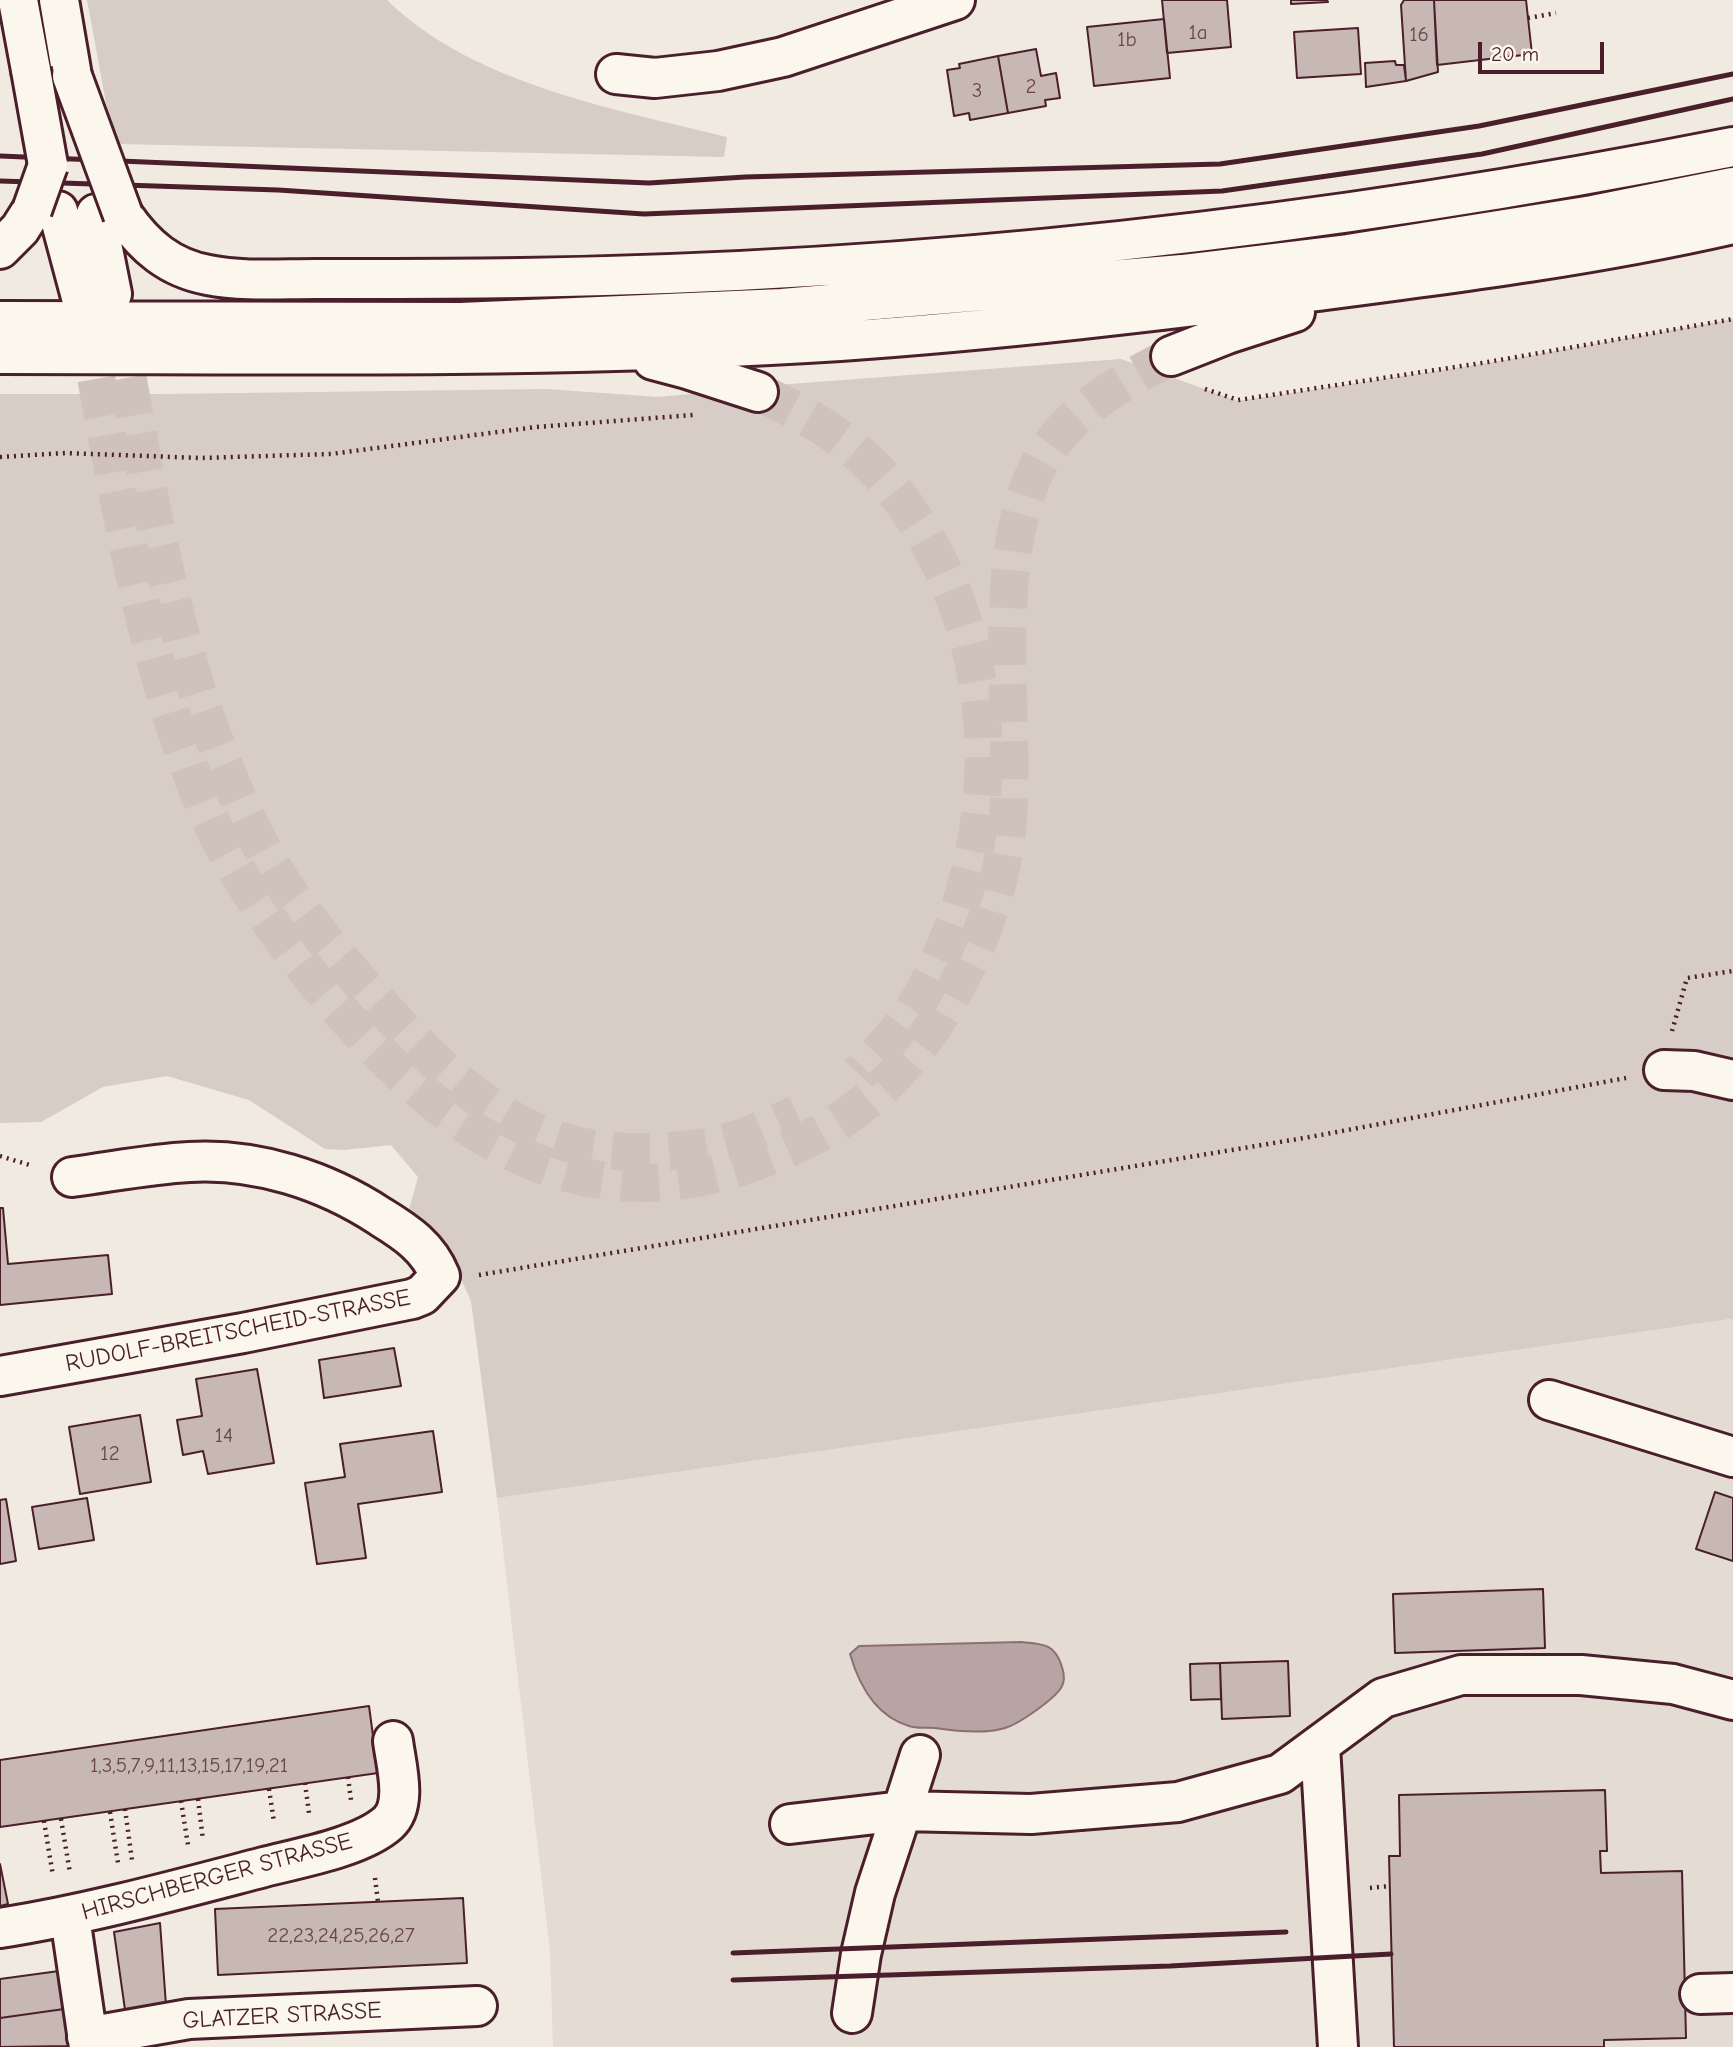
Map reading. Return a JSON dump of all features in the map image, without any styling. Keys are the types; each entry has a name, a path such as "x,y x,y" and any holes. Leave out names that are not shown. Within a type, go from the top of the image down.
{"main road":[{"path":"18,0 48,165 45,211 96,295 110,215"},
{"path":"59,0 80,134 110,215 152,251 177,266 207,275 236,279 660,276 1105,244 1249,227 1541,184 1733,147"},
{"path":"616,74 655,78 718,71 783,57 956,0"},
{"path":"0,321 461,322 782,308 1182,274 1348,254 1593,215 1733,187"},
{"path":"0,249 20,229 45,211"},
{"path":"0,354 425,354 614,351 837,341 1156,312 1406,279 1636,244 1733,224"},
{"path":"1171,356 1257,323 1406,279"},
{"path":"614,351 687,369 758,392"},
{"path":"1664,1070 1693,1070 1729,1083"},
{"name":"RUDOLF-BREITSCHEID-STRASSE","path":"0,1376 218,1338 412,1299 432,1287 440,1276 428,1252 410,1235 365,1206 307,1179 239,1163 189,1162 72,1178"},
{"path":"1549,1400 1733,1457"},
{"path":"790,1824 902,1811 1031,1814 1178,1802 1280,1774 1383,1698 1461,1675 1581,1675 1673,1684 1733,1700"},
{"name":"HIRSCHBERGER STRASSE","path":"0,1928 69,1917 315,1854 357,1840 389,1822 400,1803 394,1741"},
{"path":"1320,1746 1329,2045"},
{"path":"852,2013 861,1954 875,1893 920,1755"},
{"name":"GLATZER STRASSE","path":"69,1917 88,2042 189,2019 477,2006"}],"path":[{"path":"1528,18 1556,13"},
{"path":"1199,386 1238,400 1488,362 1733,319"},
{"path":"0,457 65,453 200,458 331,454 536,427 694,415"},
{"path":"440,1276 475,1276 1310,1137 1664,1070 1687,978 1733,971"},
{"path":"125,1809 131,1901"},
{"path":"110,1812 131,1901"},
{"path":"61,1819 69,1917"},
{"path":"44,1821 69,1917"}],"shaded area":[{"path":"87,0 387,0 421,29 460,53 502,73 547,90 727,137 724,157 118,144 106,103"},
{"path":"1733,319 1733,1321 1730,1319 497,1498 471,1301 446,1246 408,1213 418,1177 391,1145 344,1150 325,1149 249,1100 167,1076 103,1087 41,1122 0,1123 0,394 546,389 659,397 790,384 1121,359 1238,401 1488,363"},
{"path":"1731,1319 1733,2047 553,2047 550,1951 497,1498"},
{"path":"1021,1642 1042,1644 1056,1653 1063,1672 1062,1686 1051,1699 1027,1717 1011,1726 989,1731 915,1727 897,1721 870,1698 858,1677 850,1654 859,1646"}],"building":[{"path":"1162,0 1227,0 1231,47 1167,53"},
{"path":"1291,0 1327,0 1328,2 1291,4"},
{"path":"1404,0 1434,0 1438,72 1406,81 1401,5"},
{"path":"1434,0 1526,0 1532,54 1437,65"},
{"path":"1164,19 1170,78 1094,86 1087,27"},
{"path":"1358,28 1361,74 1297,78 1294,32"},
{"path":"1036,49 1041,76 1056,73 1060,98 1045,100 1046,106 1008,113 998,56"},
{"path":"998,56 1008,113 970,120 969,113 954,116 947,70 960,68 959,64"},
{"path":"1395,61 1396,65 1404,65 1406,81 1366,87 1365,63"},
{"path":"0,1208 3,1208 8,1264 108,1255 112,1294 0,1305"},
{"path":"394,1348 401,1386 324,1398 319,1360"},
{"path":"257,1369 274,1463 208,1474 203,1451 183,1455 177,1420 202,1416 196,1379"},
{"path":"140,1415 151,1482 80,1494 69,1427"},
{"path":"433,1431 442,1492 358,1504 366,1558 317,1564 305,1483 345,1477 340,1444"},
{"path":"1715,1492 1733,1498 1733,1561 1696,1549"},
{"path":"87,1498 94,1540 39,1549 32,1507"},
{"path":"6,1499 16,1561 0,1564 0,1500"},
{"path":"1543,1589 1545,1648 1395,1653 1393,1594"},
{"path":"1288,1661 1290,1716 1222,1719 1220,1663"},
{"path":"1220,1663 1221,1699 1191,1700 1190,1664"},
{"path":"369,1706 378,1773 0,1827 0,1760"},
{"path":"1605,1790 1607,1851 1600,1851 1601,1873 1682,1871 1686,2038 1604,2040 1604,2047 1394,2047 1389,1856 1400,1856 1399,1795"},
{"path":"0,1864 8,1904 0,1906"},
{"path":"463,1898 467,1963 218,1975 215,1909"},
{"path":"160,1923 167,2019 127,2024 114,1932"},
{"path":"59,1971 64,2009 0,2018 0,1979"},
{"path":"64,2009 69,2046 0,2047 0,2018"}],"tunnel":[{"path":"117,322 164,566 188,662 203,709 230,781 273,868 296,903 348,968 406,1032 455,1079 510,1118 539,1133 571,1144 633,1152 702,1148 741,1138 797,1114"},
{"path":"86,323 119,503 161,681 200,796 241,877 293,953 331,1000 383,1056 435,1103 490,1141 548,1167 608,1181 672,1181 741,1167 814,1136 876,1093 894,1076 925,1038 952,995 973,953 990,909 1002,864 1008,818 1010,577 1017,529 1029,486 1049,448 1074,419 1104,395 1171,356"},
{"path":"758,392 802,414 844,441 880,474 899,497 917,522 939,562 960,613 975,666 982,721 983,775 978,830 967,883 950,936 921,998 896,1032 859,1074"}],"railway":[{"path":"0,156 649,183 745,177 1220,164 1479,126 1733,74"},
{"path":"0,181 278,190 644,214 1222,191 1482,154 1733,99"},
{"path":"733,1953 1286,1932"},
{"path":"733,1980 1170,1966 1391,1954"}]}
